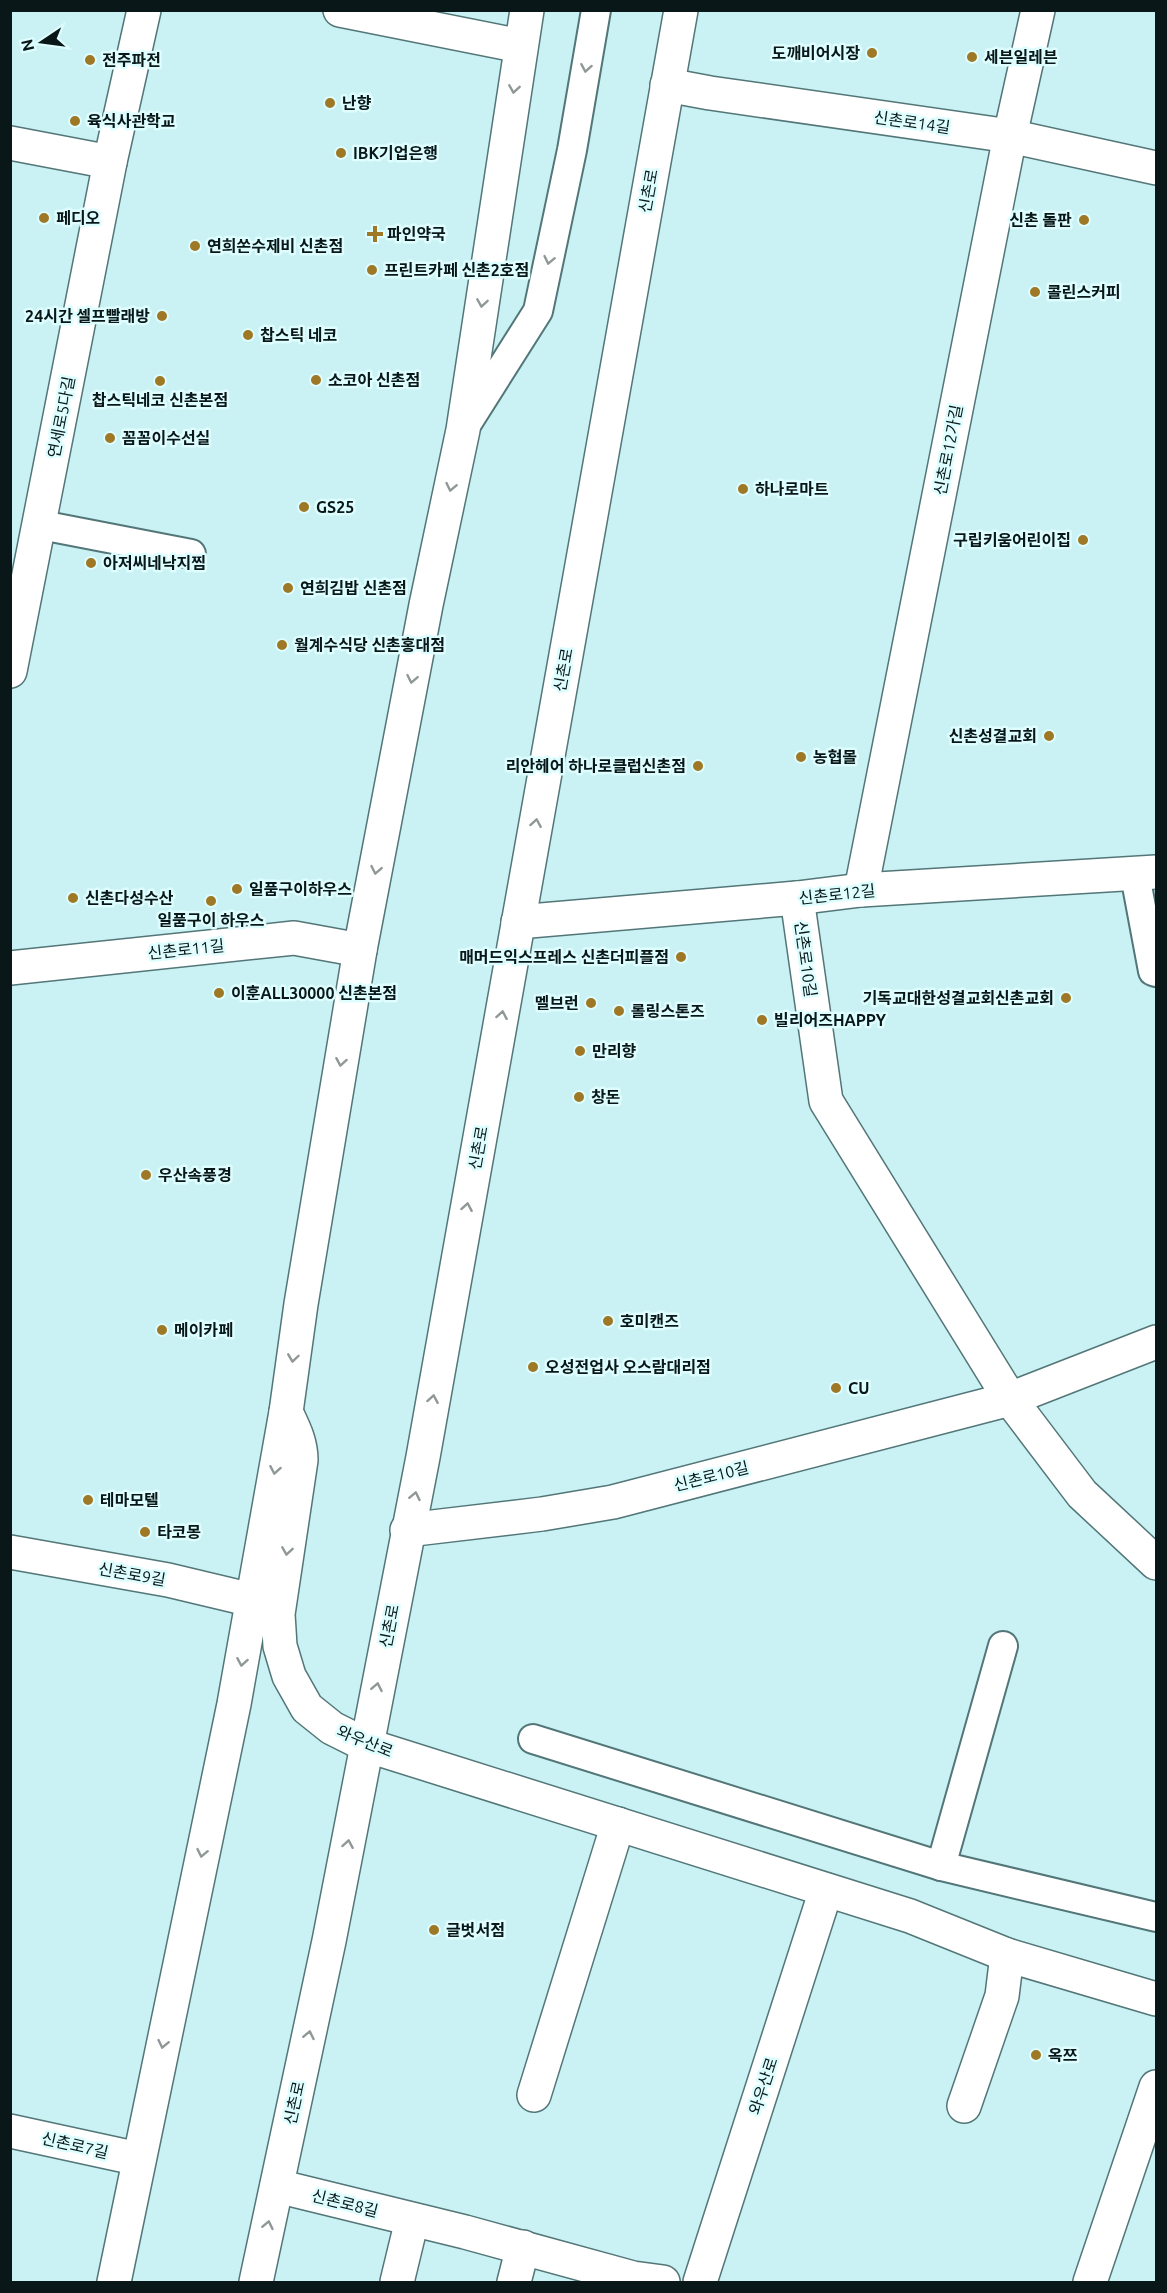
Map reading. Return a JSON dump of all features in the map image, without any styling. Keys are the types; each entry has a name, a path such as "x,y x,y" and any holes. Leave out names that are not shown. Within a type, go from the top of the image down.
{"street":[{"name":"연세로5다길","path":"10,671 41,525 110,162 144,10"},
{"path":"340,10 521,46"},
{"path":"114,2283 234,1704 286,1412 301,1304 360,950 426,605 463,430 527,10"},
{"name":"신촌로","path":"256,2283 329,1941 423,1457 681,10"},
{"name":"신촌로12가길","path":"861,890 1010,136 1038,10"},
{"name":"신촌로14길","path":"667,84 721,95 1010,136 1156,168"},
{"path":"10,143 110,162"},
{"name":"신촌로12길","path":"518,922 797,898 861,890 1145,873"},
{"name":"신촌로10길","path":"797,898 826,1101 1010,1399 1083,1494 1156,1563"},
{"name":"신촌로11길","path":"10,968 294,938 360,950"},
{"name":"신촌로10길","path":"407,1530 542,1514 613,1502 1010,1399 1156,1342"},
{"name":"와우산로","path":"286,1412 297,1434 301,1448 301,1460 278,1614 280,1646 289,1676 307,1708 332,1728 366,1745 910,1916 1007,1955 1156,1999"},
{"name":"신촌로9길","path":"10,1552 168,1580 252,1600"},
{"path":"534,2095 618,1824"},
{"name":"와우산로","path":"700,2283 826,1890"},
{"path":"964,2106 1002,1996 1007,1955"},
{"path":"1090,2283 1156,2087"},
{"name":"신촌로7길","path":"10,2131 139,2159"},
{"name":"신촌로8길","path":"277,2186 523,2247 643,2281"},
{"path":"397,2283 412,2220"},
{"path":"514,2283 523,2247"}],"lane":[{"path":"463,430 538,311 572,150 596,10"},
{"path":"41,525 191,554"},
{"path":"1145,873 1153,971 1156,972"},
{"path":"941,1866 1003,1646"},
{"path":"533,1738 941,1866 1156,1917"}],"place":[{"name":"도깨비어시장","path":"872,53"},
{"name":"세븐일레븐","path":"972,57"},
{"name":"전주파전","path":"90,60"},
{"name":"난향","path":"330,103"},
{"name":"육식사관학교","path":"75,121"},
{"name":"IBK기업은행","path":"341,153"},
{"name":"페디오","path":"44,218"},
{"name":"신촌 돌판","path":"1084,220"},
{"name":"파인약국","path":"375,234"},
{"name":"연희쏜수제비 신촌점","path":"195,246"},
{"name":"프린트카페 신촌2호점","path":"372,270"},
{"name":"콜린스커피","path":"1035,292"},
{"name":"24시간 셀프빨래방","path":"162,316"},
{"name":"찹스틱 네코","path":"248,335"},
{"name":"소코아 신촌점","path":"316,380"},
{"name":"찹스틱네코 신촌본점","path":"160,381"},
{"name":"꼼꼼이수선실","path":"110,438"},
{"name":"하나로마트","path":"743,489"},
{"name":"GS25","path":"304,507"},
{"name":"구립키움어린이집","path":"1083,540"},
{"name":"아저씨네낙지찜","path":"91,563"},
{"name":"연희김밥 신촌점","path":"288,588"},
{"name":"월계수식당 신촌홍대점","path":"282,645"},
{"name":"신촌성결교회","path":"1049,736"},
{"name":"농협몰","path":"801,757"},
{"name":"리안헤어 하나로클럽신촌점","path":"698,766"},
{"name":"일품구이하우스","path":"237,889"},
{"name":"신촌다성수산","path":"73,898"},
{"name":"일품구이 하우스","path":"211,901"},
{"name":"매머드익스프레스 신촌더피플점","path":"681,957"},
{"name":"이훈ALL30000 신촌본점","path":"219,993"},
{"name":"기독교대한성결교회신촌교회","path":"1066,998"},
{"name":"멜브런","path":"591,1003"},
{"name":"롤링스톤즈","path":"619,1011"},
{"name":"빌리어즈HAPPY","path":"762,1020"},
{"name":"만리향","path":"580,1051"},
{"name":"창돈","path":"579,1097"},
{"name":"우산속풍경","path":"146,1175"},
{"name":"호미캔즈","path":"608,1321"},
{"name":"메이카페","path":"162,1330"},
{"name":"오성전업사 오스람대리점","path":"533,1367"},
{"name":"CU","path":"836,1388"},
{"name":"테마모텔","path":"88,1500"},
{"name":"타코몽","path":"145,1532"},
{"name":"글벗서점","path":"434,1930"},
{"name":"옥쯔","path":"1036,2055"}]}
